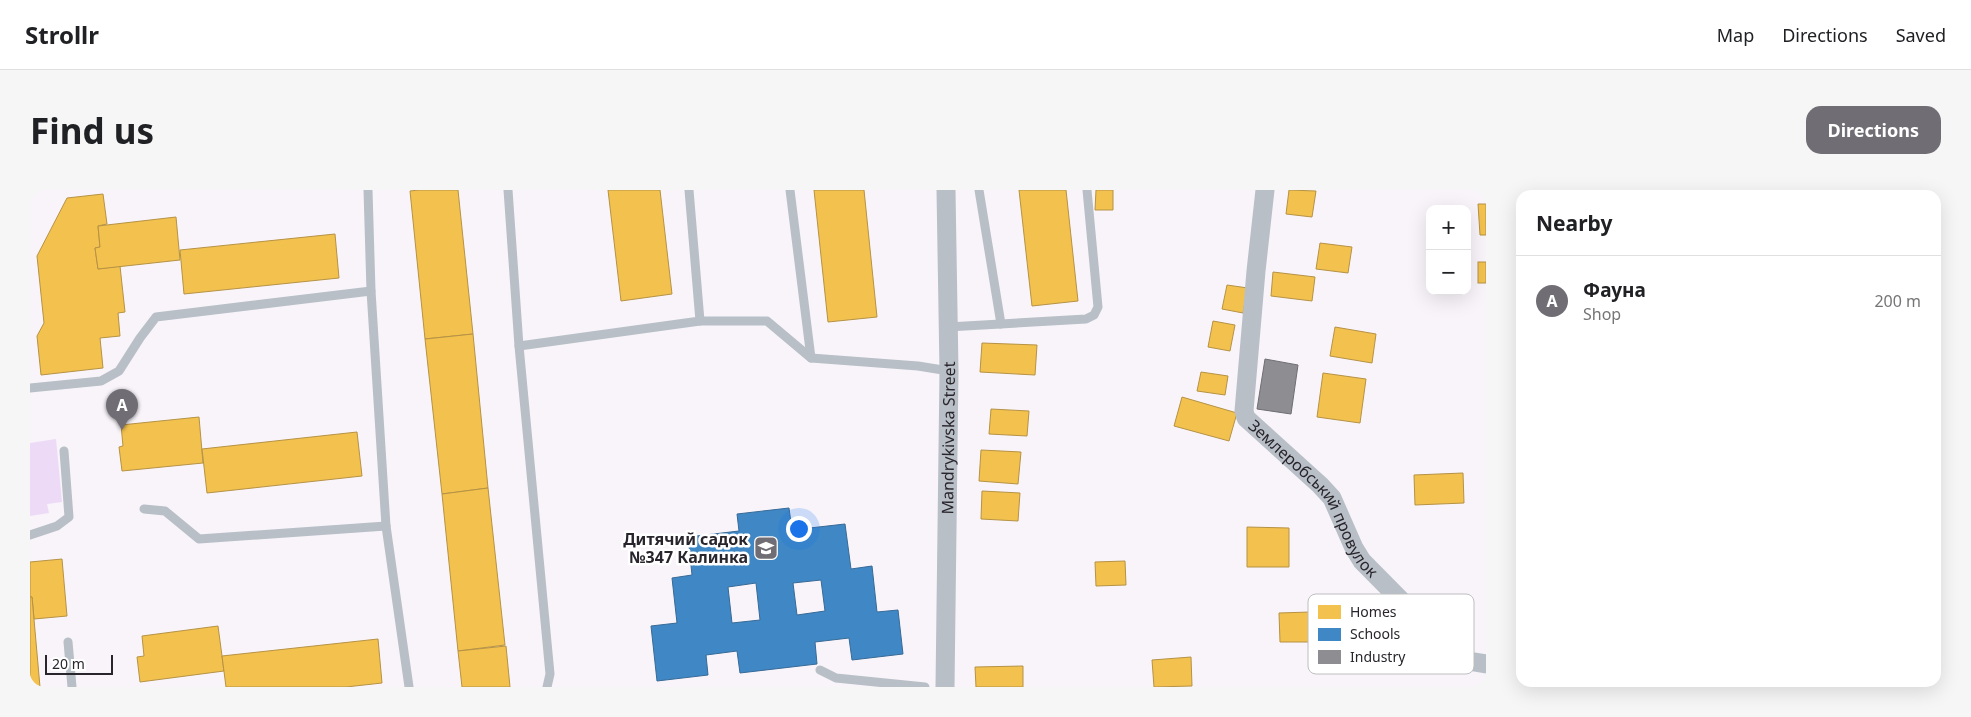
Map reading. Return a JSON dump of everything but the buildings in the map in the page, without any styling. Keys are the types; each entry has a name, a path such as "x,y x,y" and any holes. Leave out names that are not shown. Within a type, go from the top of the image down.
{"street":[{"name":"Mandrykivska Street","path":"945,687 948,371 946,190"},
{"name":"Землеробський провулок","path":"1265,190 1244,411 1246,418 1320,484 1332,498 1354,548 1372,572 1397,594"}],"lane":[{"path":"368,190 371,291 386,526 409,687"},
{"path":"508,190 519,346 550,674 547,687"},
{"path":"689,190 700,321"},
{"path":"790,190 811,358"},
{"path":"979,190 1001,324"},
{"path":"948,327 1086,319 1094,315 1098,306 1087,190"},
{"path":"30,388 101,381 119,371 156,317 371,291"},
{"path":"519,346 700,321 767,321 811,358 918,366 948,371"},
{"path":"30,535 57,526 69,517 64,451"},
{"path":"144,509 164,511 198,539 386,526"},
{"path":"68,642 72,687"},
{"path":"820,670 836,678 925,687"}],"shaded area":[{"path":"56,439 62,502 47,504 49,513 30,516 30,443"}],"place":[{"name":"Фауна","path":"122,430"},
{"name":"Дитячий садок №347 Калинка","path":"766,548"}]}
